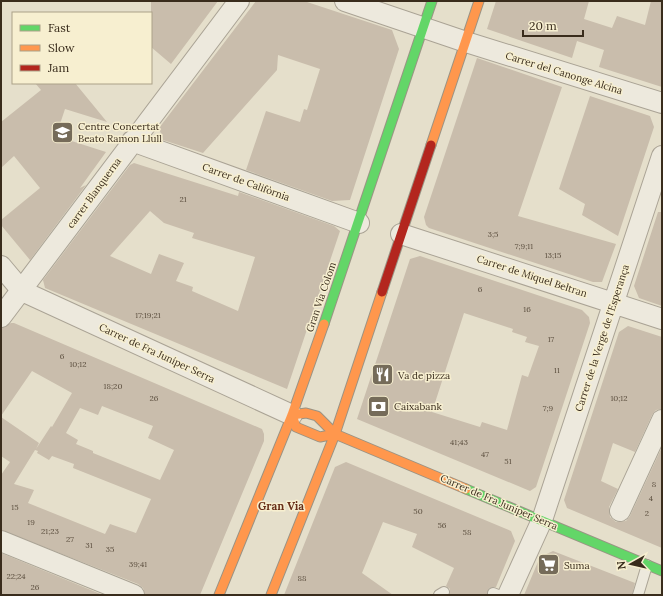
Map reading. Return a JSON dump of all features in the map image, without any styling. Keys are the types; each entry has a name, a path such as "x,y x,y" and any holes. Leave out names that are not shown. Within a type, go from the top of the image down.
{"main road":[{"name":"Gran Via Colom","path":"218,595 292,415 359,223 432,1"},
{"path":"271,595 335,434 479,1"},
{"name":"Carrer de Fra Juníper Serra","path":"335,434 320,437 296,427 292,415 302,412 324,419 335,434 662,571"}],"street":[{"name":"carrer Blanquerna","path":"1,317 22,291 132,141 239,1"},
{"name":"Carrer del Canonge Alcina","path":"345,1 466,42 662,103"},
{"name":"Carrer de Califòrnia","path":"132,141 359,223"},
{"name":"Carrer de la Verge de l'Esperança","path":"500,594 542,520 662,156"},
{"name":"Carrer de Miquel Beltran","path":"401,234 662,319"},
{"path":"1,266 22,291"},
{"name":"Carrer de Fra Juníper Serra","path":"22,291 292,415"},
{"path":"620,511 662,420"},
{"path":"1,541 134,595"}],"lane":[{"path":"638,595 647,565"}],"building":[{"path":"151,1 218,1 171,64 152,48"},
{"path":"256,1 304,1 392,30 399,49 350,200 332,201 246,170 266,111 300,122 304,109 307,110 320,69 278,55 277,70 203,153 163,140 159,128"},
{"path":"496,1 589,1 584,19 612,28 617,16 645,25 651,1 662,1 662,87 599,67 604,50 577,41 572,58 487,29"},
{"path":"477,58 562,87 518,216 616,244 602,282 593,282 429,228 426,225 424,217"},
{"path":"36,84 76,84 107,122 65,109 56,136 106,152 80,188 86,185 30,260 1,225 1,220 40,188 14,156 1,168 1,122 41,90"},
{"path":"590,96 650,116 654,127 618,236 582,215 585,204 559,189"},
{"path":"134,163 238,196 239,192 334,226 340,231 287,389 45,288 43,280 130,165","holes":["150,211 164,223 194,233 192,238 255,257 238,311 192,291 193,287 176,281 184,263 159,254 151,274 110,256"]},
{"path":"658,212 662,212 662,306 639,298 634,286"},
{"path":"420,256 582,310 589,317 590,323 536,487 530,491 357,419 410,259","holes":["464,313 513,329 512,332 527,337 525,342 539,346 528,377 522,375 507,430 482,422 480,427 432,412"]},
{"path":"14,323 262,429 264,441 200,595 145,595 143,588 138,584 1,530 1,475 10,462 1,456 1,417 39,443 36,449 51,426 52,427 72,393 32,371 1,416 1,328","holes":["102,406 153,426 148,438 174,450 160,480 93,453 93,451 76,444 78,440 66,433 80,408 98,415","35,450 38,451 37,453 49,460 52,456 74,464 73,468 151,499 136,533 110,524 105,534 28,503 34,490 14,484"]},
{"path":"628,326 662,337 662,409 656,410 652,415 635,452 613,443 601,481 618,489 609,507 610,517 616,522 626,521 630,516 662,447 662,548 567,508 564,500 619,332"},
{"path":"346,462 511,531 515,541 496,587 489,588 487,595 450,595 450,589 446,586 454,568 412,547 417,534 383,522 362,573 393,595 284,595 335,467"},
{"path":"553,551 635,583 632,595 524,595 540,557"},
{"path":"1,553 103,595 1,595"}],"traffic: fast":[{"path":"324,324 432,1"},
{"path":"466,489 662,571"}],"traffic: slow":[{"path":"431,145 479,1"},
{"path":"271,595 335,434 382,292"},
{"path":"219,595 292,415 324,324"},
{"path":"335,434 320,437 296,427 292,415 306,413 317,416 335,434 466,489"}],"traffic: jam":[{"path":"382,292 431,145"}],"place":[{"name":"Centre Concertat Beato Ramon Llull","path":"63,132"},
{"name":"Va de pizza","path":"382,375"},
{"name":"Caixabank","path":"379,406"},
{"name":"Suma","path":"548,565"}],"district":[{"name":"Gran Via","path":"281,506"}]}
